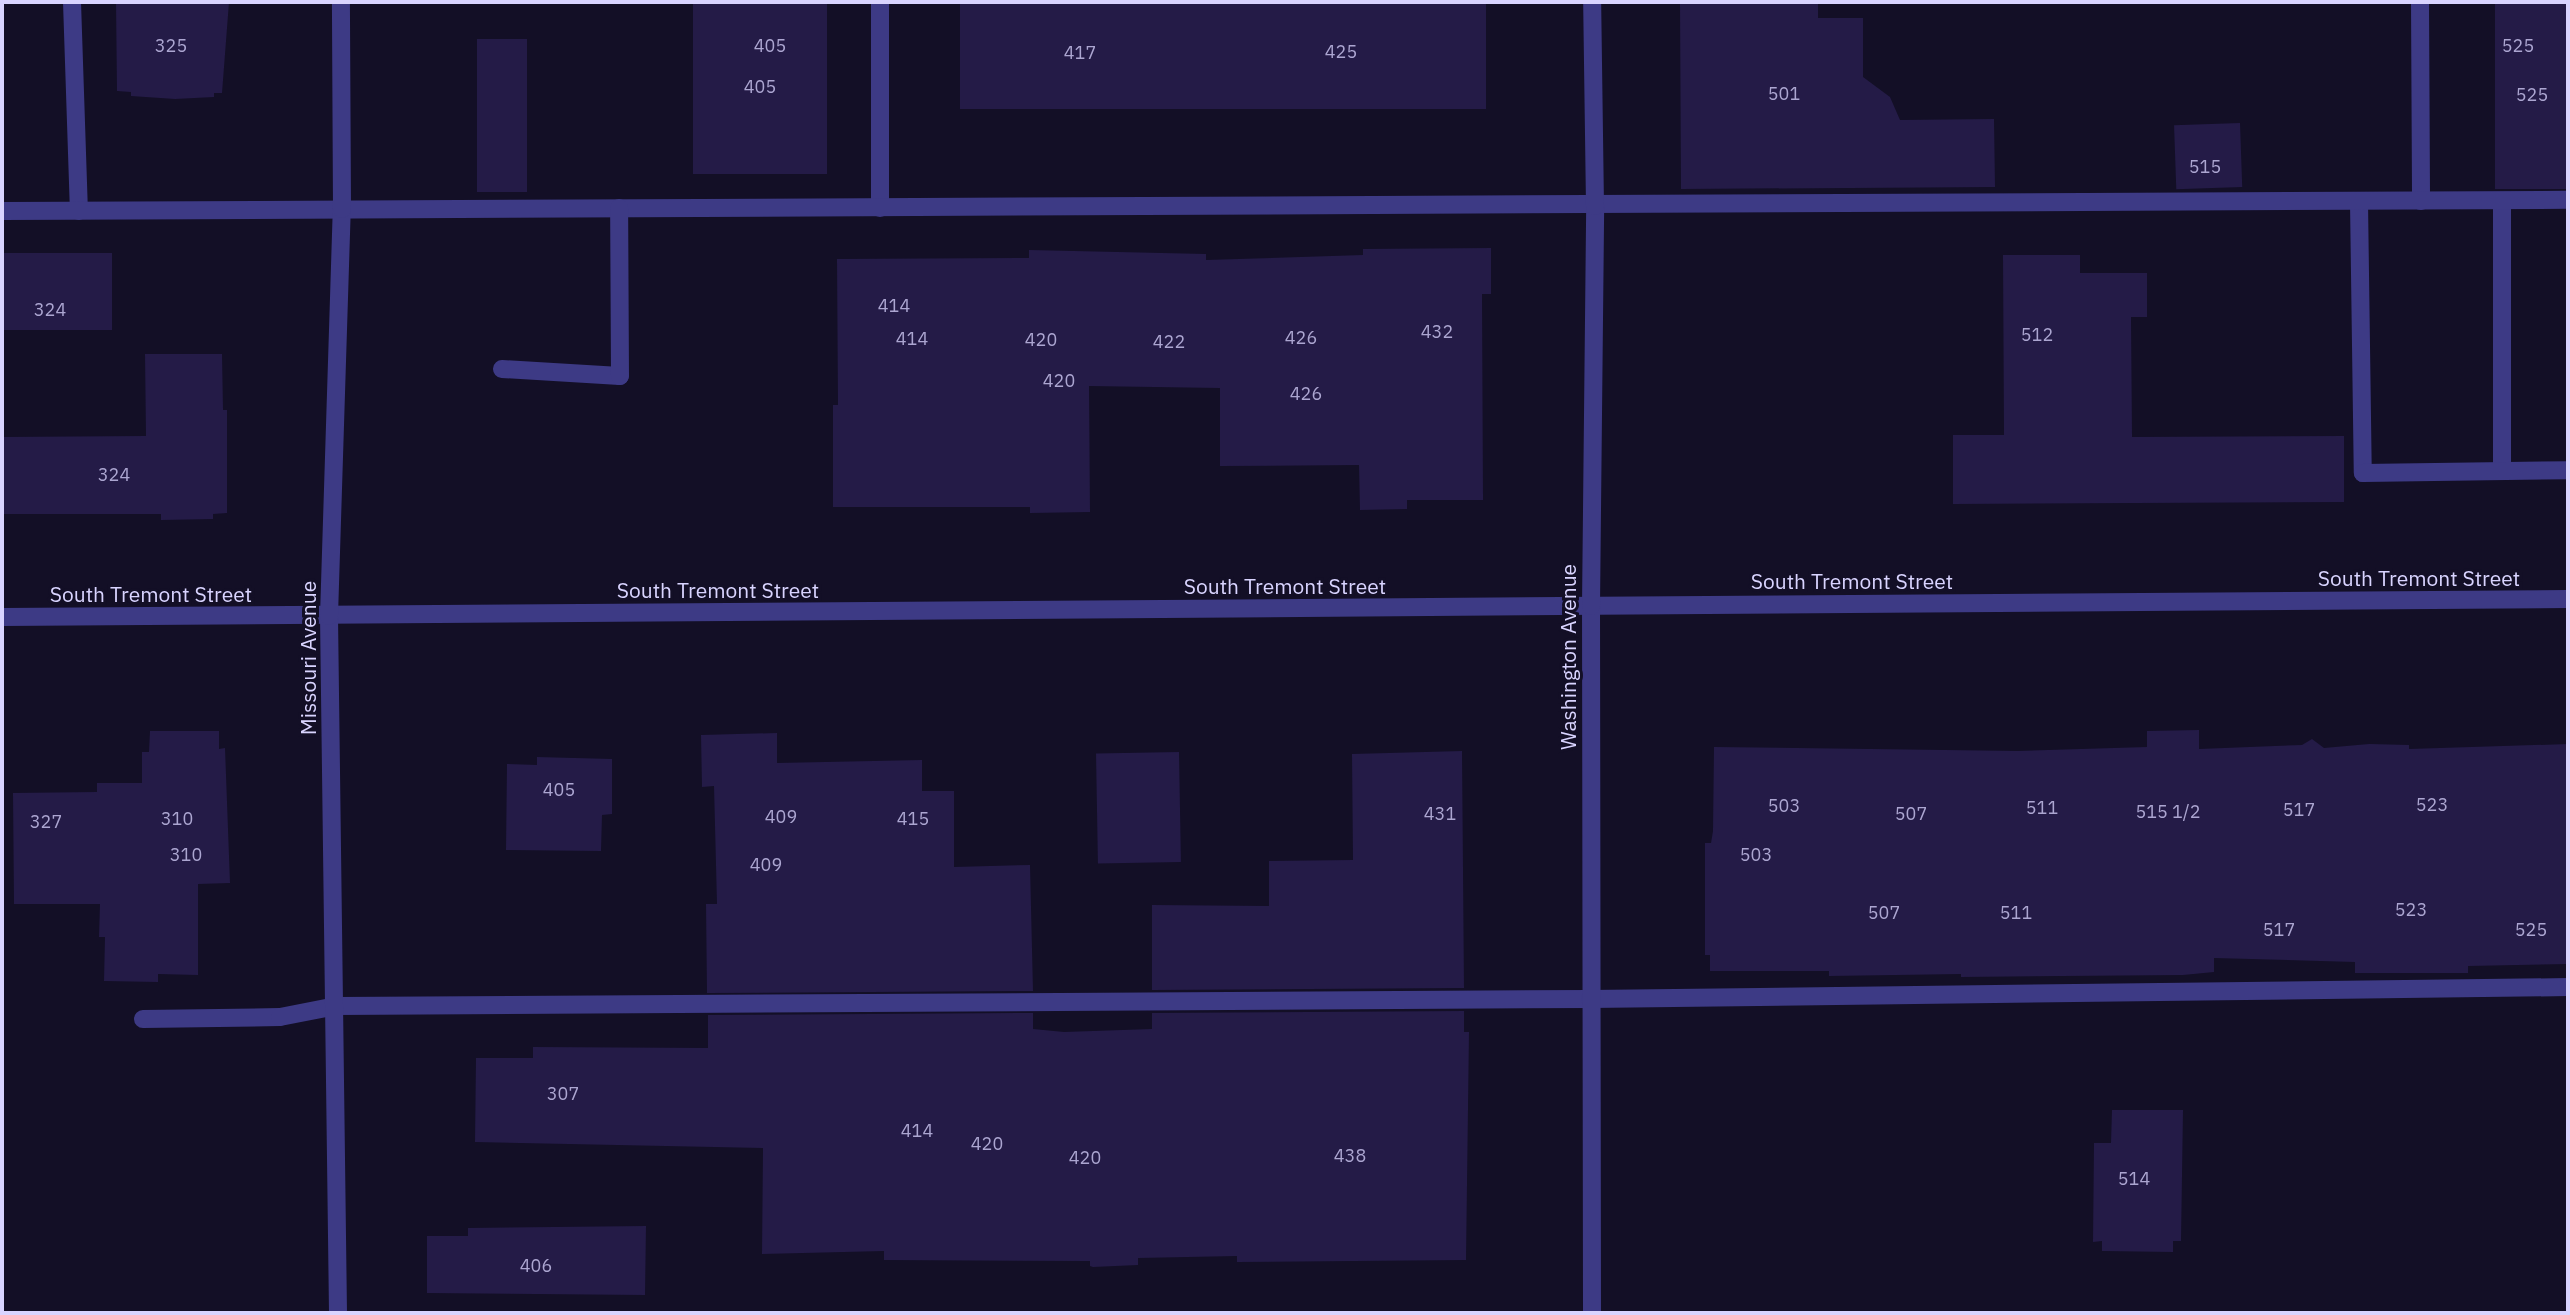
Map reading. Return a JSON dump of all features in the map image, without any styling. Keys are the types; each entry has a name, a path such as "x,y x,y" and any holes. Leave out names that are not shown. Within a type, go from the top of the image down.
{"street":[{"path":"72,2 79,211"},
{"name":"Missouri Avenue","path":"338,1313 329,617 342,209 341,2"},
{"path":"880,2 880,208"},
{"name":"Washington Avenue","path":"1592,2 1595,206 1591,606 1592,1313"},
{"path":"2420,2 2421,201"},
{"path":"2,211 2568,200"},
{"path":"2502,201 2502,470"},
{"path":"2358,202 2363,473 2568,470"},
{"path":"502,369 621,376 620,208"},
{"name":"South Tremont Street","path":"2,617 329,617 2568,599"},
{"path":"144,1020 280,1017 336,1006 1590,999 2568,987"}],"building":[{"path":"116,2 229,2 222,93 214,93 214,97 175,99 131,96 131,92 117,91"},
{"path":"693,2 827,2 827,174 693,174"},
{"path":"960,2 1486,2 1486,109 960,109"},
{"path":"1680,2 1818,2 1818,18 1863,18 1863,77 1890,97 1900,120 1994,119 1995,187 1681,189"},
{"path":"2495,2 2568,2 2568,189 2495,189"},
{"path":"477,39 527,39 527,192 477,192"},
{"path":"2240,123 2242,187 2176,189 2174,125"},
{"path":"1491,248 1491,294 1482,294 1483,500 1407,500 1407,509 1360,510 1359,465 1220,466 1220,388 1089,386 1090,512 1030,513 1030,507 833,507 833,405 838,405 837,259 1029,258 1029,250 1206,254 1206,260 1363,255 1363,249"},
{"path":"2,253 112,253 112,330 2,330"},
{"path":"2003,255 2080,255 2080,273 2147,273 2147,317 2131,317 2132,437 2344,436 2344,502 1953,504 1953,435 2004,435"},
{"path":"145,354 222,354 223,410 227,410 227,513 213,514 213,519 161,520 161,514 2,514 2,437 146,436"},
{"path":"2199,730 2199,749 2302,745 2312,739 2324,748 2369,744 2409,745 2409,749 2568,744 2568,964 2468,966 2468,973 2355,973 2355,962 2214,958 2214,972 2183,975 1829,976 1829,971 1710,971 1710,955 1705,955 1705,843 1711,843 1713,831 1714,747 2018,751 2147,747 2147,731"},
{"path":"150,731 219,731 219,749 225,748 230,883 198,884 198,975 158,974 158,982 104,981 105,937 99,937 100,904 14,904 13,793 97,792 97,783 142,783 142,752 149,752"},
{"path":"777,733 777,763 922,760 922,791 954,791 954,867 1030,865 1033,991 707,993 706,904 717,904 714,786 702,787 701,735"},
{"path":"1462,751 1464,988 1152,990 1152,905 1269,906 1269,861 1353,860 1352,754"},
{"path":"1179,752 1181,862 1098,863 1096,753"},
{"path":"537,757 612,759 612,814 602,815 601,851 506,850 507,764 537,765"},
{"path":"1464,1011 1464,1032 1469,1032 1466,1260 1237,1262 1237,1256 1138,1258 1138,1265 1093,1267 1090,1266 1090,1261 884,1260 884,1251 762,1254 763,1148 475,1142 476,1058 533,1058 533,1047 708,1048 708,1015 1033,1013 1033,1029 1064,1032 1152,1029 1152,1013"},
{"path":"2112,1110 2183,1110 2181,1241 2173,1241 2173,1252 2102,1251 2102,1241 2093,1242 2094,1143 2111,1143"},
{"path":"646,1226 645,1295 427,1293 427,1236 468,1236 468,1228"}]}
